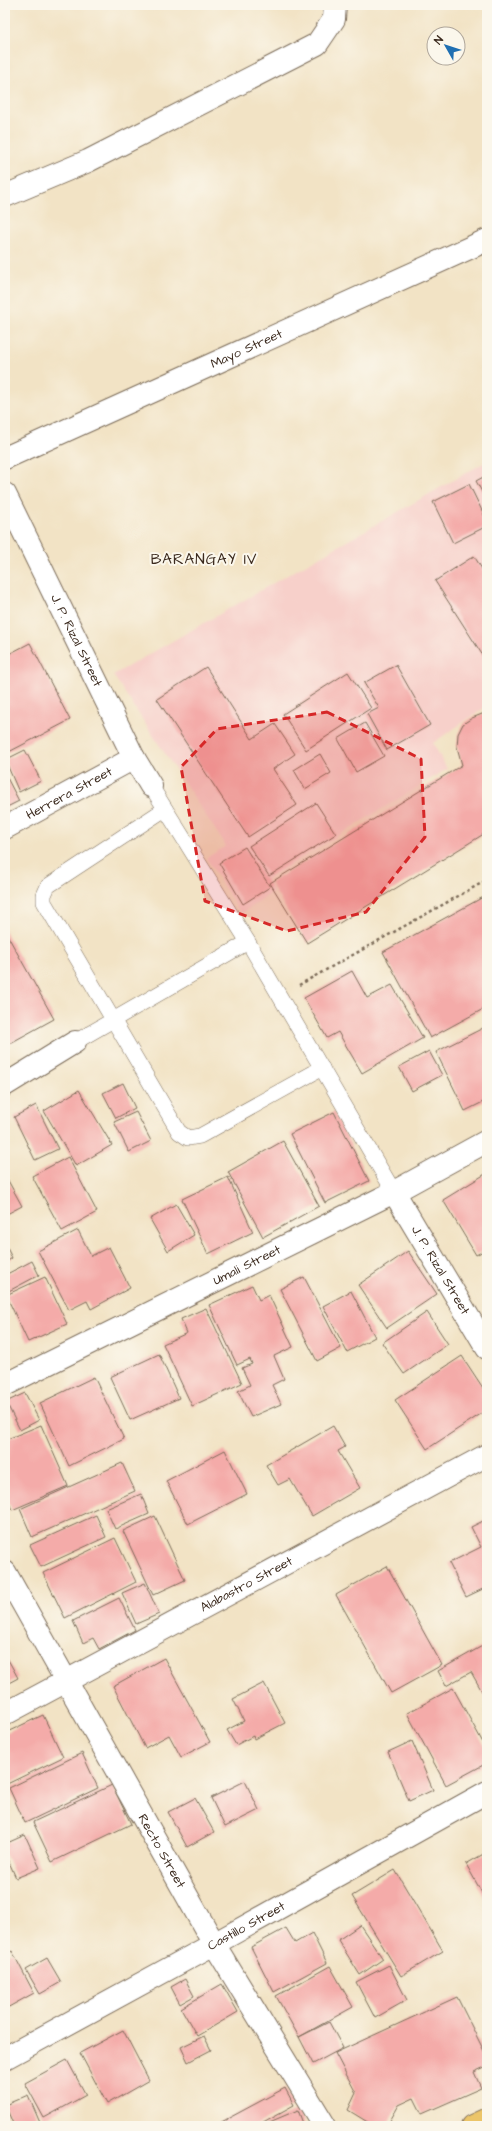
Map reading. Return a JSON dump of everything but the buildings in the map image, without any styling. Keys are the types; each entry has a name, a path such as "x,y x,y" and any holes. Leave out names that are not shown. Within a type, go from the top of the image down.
{"main road":[{"path":"472,2126 487,2119"}],"street":[{"path":"5,196 88,161 317,44 334,19 335,5"},
{"name":"Mayo Street","path":"5,458 487,240"},
{"name":"J. P. Rizal Street","path":"5,494 134,758 151,786"},
{"name":"Herrera Street","path":"5,828 134,758"},
{"path":"5,1085 75,1042"},
{"name":"Umali Street","path":"5,1385 394,1192 487,1141"},
{"name":"J. P. Rizal Street","path":"394,1192 487,1348"},
{"name":"Alabastro Street","path":"5,1714 487,1455"},
{"name":"Recto Street","path":"5,1572 214,1944 325,2126"},
{"name":"Castillo Street","path":"5,2058 487,1792"}],"lane":[{"path":"151,786 248,942 394,1192"},
{"path":"165,809 48,886 44,895 44,902 179,1132 188,1138 200,1136 322,1068"},
{"path":"75,1042 248,942"}],"path":[{"path":"279,996 487,880"}],"highlighted area":[{"path":"327,712 421,759 425,837 366,912 287,931 205,901 181,767 217,729"}],"shaded area":[{"path":"487,461 487,706 433,743 447,769 267,879 273,891 241,914 206,858 226,846 113,675"}],"district":[{"name":"BARANGAY IV","path":"204,559"}]}
